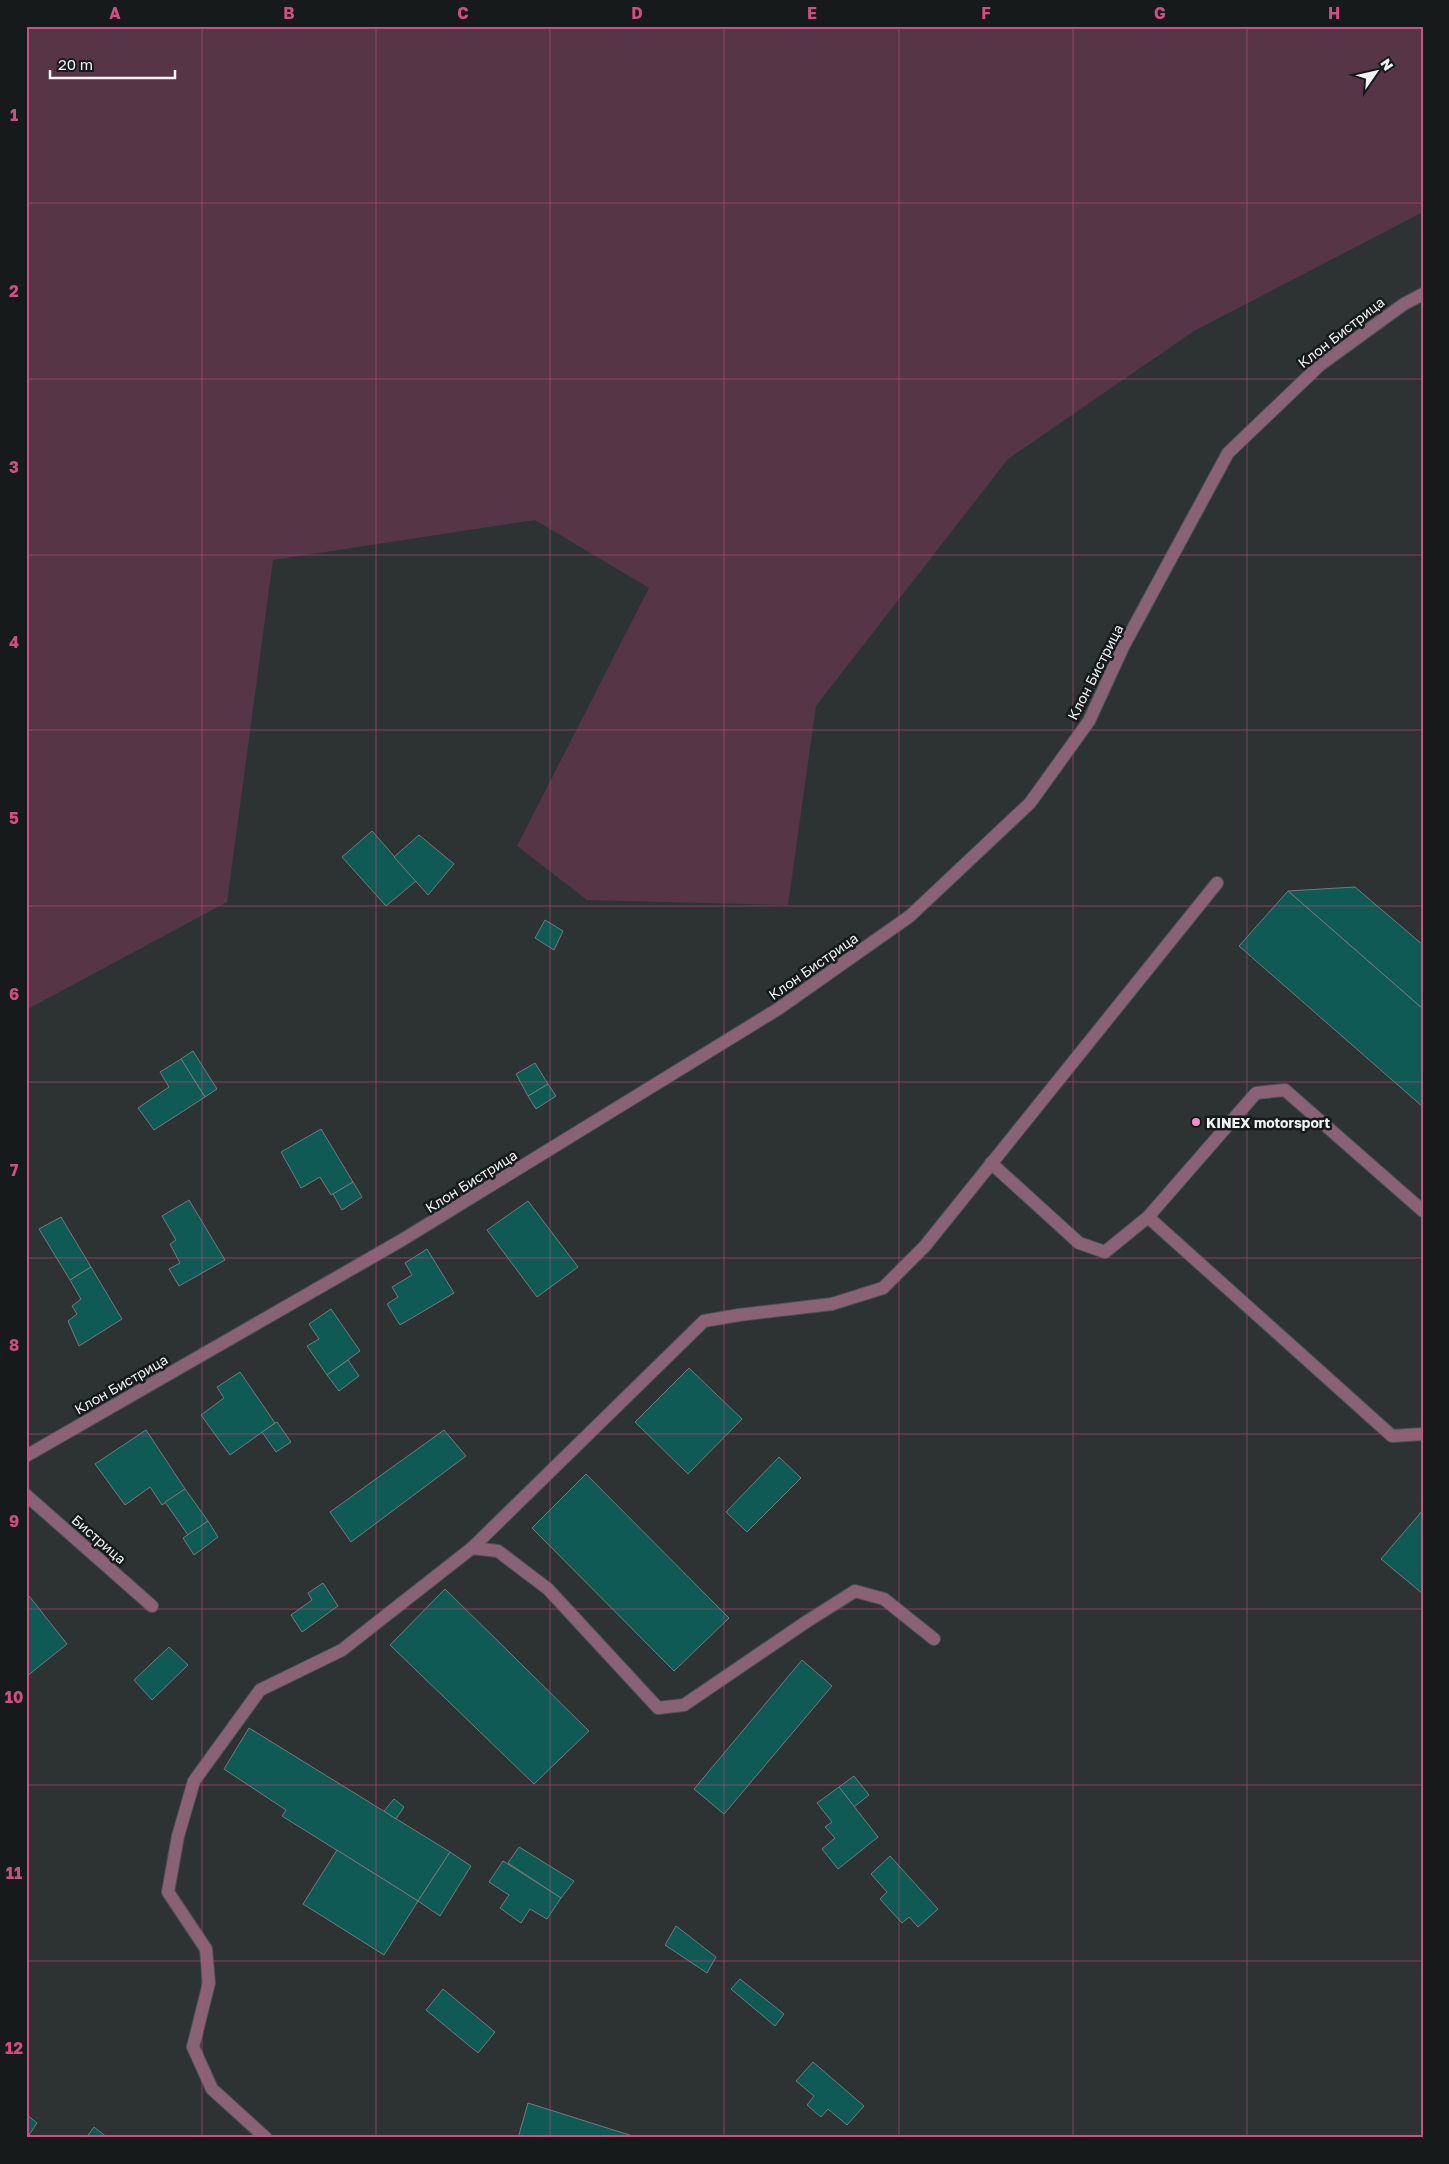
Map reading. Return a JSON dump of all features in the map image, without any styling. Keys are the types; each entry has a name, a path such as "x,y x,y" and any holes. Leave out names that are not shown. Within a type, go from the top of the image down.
{"street":[{"name":"Клон Бистрица","path":"26,1456 402,1240 778,1009 910,916 1030,803 1089,721 1123,647 1228,453 1320,364 1404,304 1423,294"},
{"path":"266,2138 212,2089 193,2047 209,1983 206,1949 168,1892 178,1836 194,1781 260,1690 342,1650 472,1548 704,1321 832,1304 883,1288 925,1246 1217,883"},
{"path":"991,1163 1079,1243 1106,1252 1148,1217 1256,1093 1286,1090 1423,1211"},
{"path":"1148,1217 1392,1436 1423,1434"},
{"name":"Бистрица","path":"26,1495 152,1606"},
{"path":"472,1548 498,1551 548,1589 658,1708 684,1705 855,1591 884,1599 934,1639"}],"shaded area":[{"path":"26,26 1423,26 1423,212 1194,331 1008,459 816,706 788,905 587,900 517,846 649,588 535,520 273,560 227,902 26,1010"}],"building":[{"path":"372,831 416,881 386,906 342,857"},
{"path":"419,835 454,864 428,895 394,857"},
{"path":"1355,887 1423,945 1423,1009 1288,891"},
{"path":"1288,891 1423,1009 1423,1107 1239,946"},
{"path":"545,920 563,931 554,950 535,938"},
{"path":"193,1051 217,1089 205,1097 181,1059"},
{"path":"181,1059 205,1097 154,1130 138,1108 169,1087 160,1072"},
{"path":"535,1063 548,1084 528,1096 516,1074"},
{"path":"548,1084 556,1096 536,1109 528,1096"},
{"path":"321,1129 353,1182 331,1195 320,1177 301,1188 281,1152"},
{"path":"353,1182 362,1197 342,1210 333,1194"},
{"path":"189,1200 225,1260 179,1286 169,1269 180,1263 170,1244 176,1240 162,1216"},
{"path":"528,1201 578,1267 537,1297 487,1230"},
{"path":"61,1217 91,1267 70,1280 39,1229"},
{"path":"427,1249 454,1293 400,1325 387,1304 398,1297 392,1287 412,1275 405,1263"},
{"path":"91,1267 122,1319 79,1346 68,1321 77,1314 72,1306 81,1299 70,1280"},
{"path":"331,1309 360,1351 327,1375 307,1346 319,1339 309,1324"},
{"path":"348,1360 359,1376 339,1391 327,1375"},
{"path":"689,1368 742,1419 688,1474 635,1422"},
{"path":"240,1372 275,1423 230,1455 201,1415 224,1398 217,1387"},
{"path":"277,1422 291,1442 276,1452 262,1432"},
{"path":"146,1430 185,1489 162,1505 150,1487 125,1505 95,1464"},
{"path":"444,1430 466,1456 351,1542 330,1512"},
{"path":"779,1457 801,1478 747,1532 726,1512"},
{"path":"586,1474 729,1618 674,1671 532,1528"},
{"path":"185,1489 208,1521 188,1535 165,1502"},
{"path":"1423,1510 1423,1594 1381,1559"},
{"path":"208,1521 218,1537 194,1555 183,1538"},
{"path":"323,1583 338,1606 302,1632 291,1615 312,1600 308,1593"},
{"path":"445,1589 589,1731 534,1784 390,1645"},
{"path":"29,1596 67,1644 26,1677 26,1598"},
{"path":"169,1647 188,1665 152,1700 134,1680"},
{"path":"802,1660 832,1686 724,1814 694,1789"},
{"path":"249,1728 450,1852 418,1901 282,1816 286,1810 224,1769"},
{"path":"854,1776 869,1795 854,1807 839,1787"},
{"path":"839,1787 878,1837 838,1869 822,1849 835,1838 825,1827 832,1822 817,1803"},
{"path":"394,1799 404,1807 396,1819 384,1811"},
{"path":"519,1847 574,1881 561,1898 508,1863"},
{"path":"337,1850 418,1901 384,1955 303,1904"},
{"path":"450,1852 471,1866 440,1916 418,1901"},
{"path":"890,1856 938,1909 918,1927 909,1917 902,1923 880,1899 887,1892 871,1874"},
{"path":"503,1861 561,1898 547,1919 530,1909 521,1923 500,1908 509,1895 489,1882"},
{"path":"676,1926 716,1957 707,1973 665,1945"},
{"path":"740,1979 784,2014 775,2026 731,1989"},
{"path":"443,1989 495,2032 478,2053 426,2010"},
{"path":"813,2062 864,2106 847,2125 828,2109 821,2117 807,2105 814,2096 796,2081"},
{"path":"528,2103 639,2138 518,2138"},
{"path":"26,2114 37,2123 27,2138 26,2138"},
{"path":"94,2127 108,2138 86,2138"}],"place":[{"name":"KINEX motorsport","path":"1196,1122"}]}
